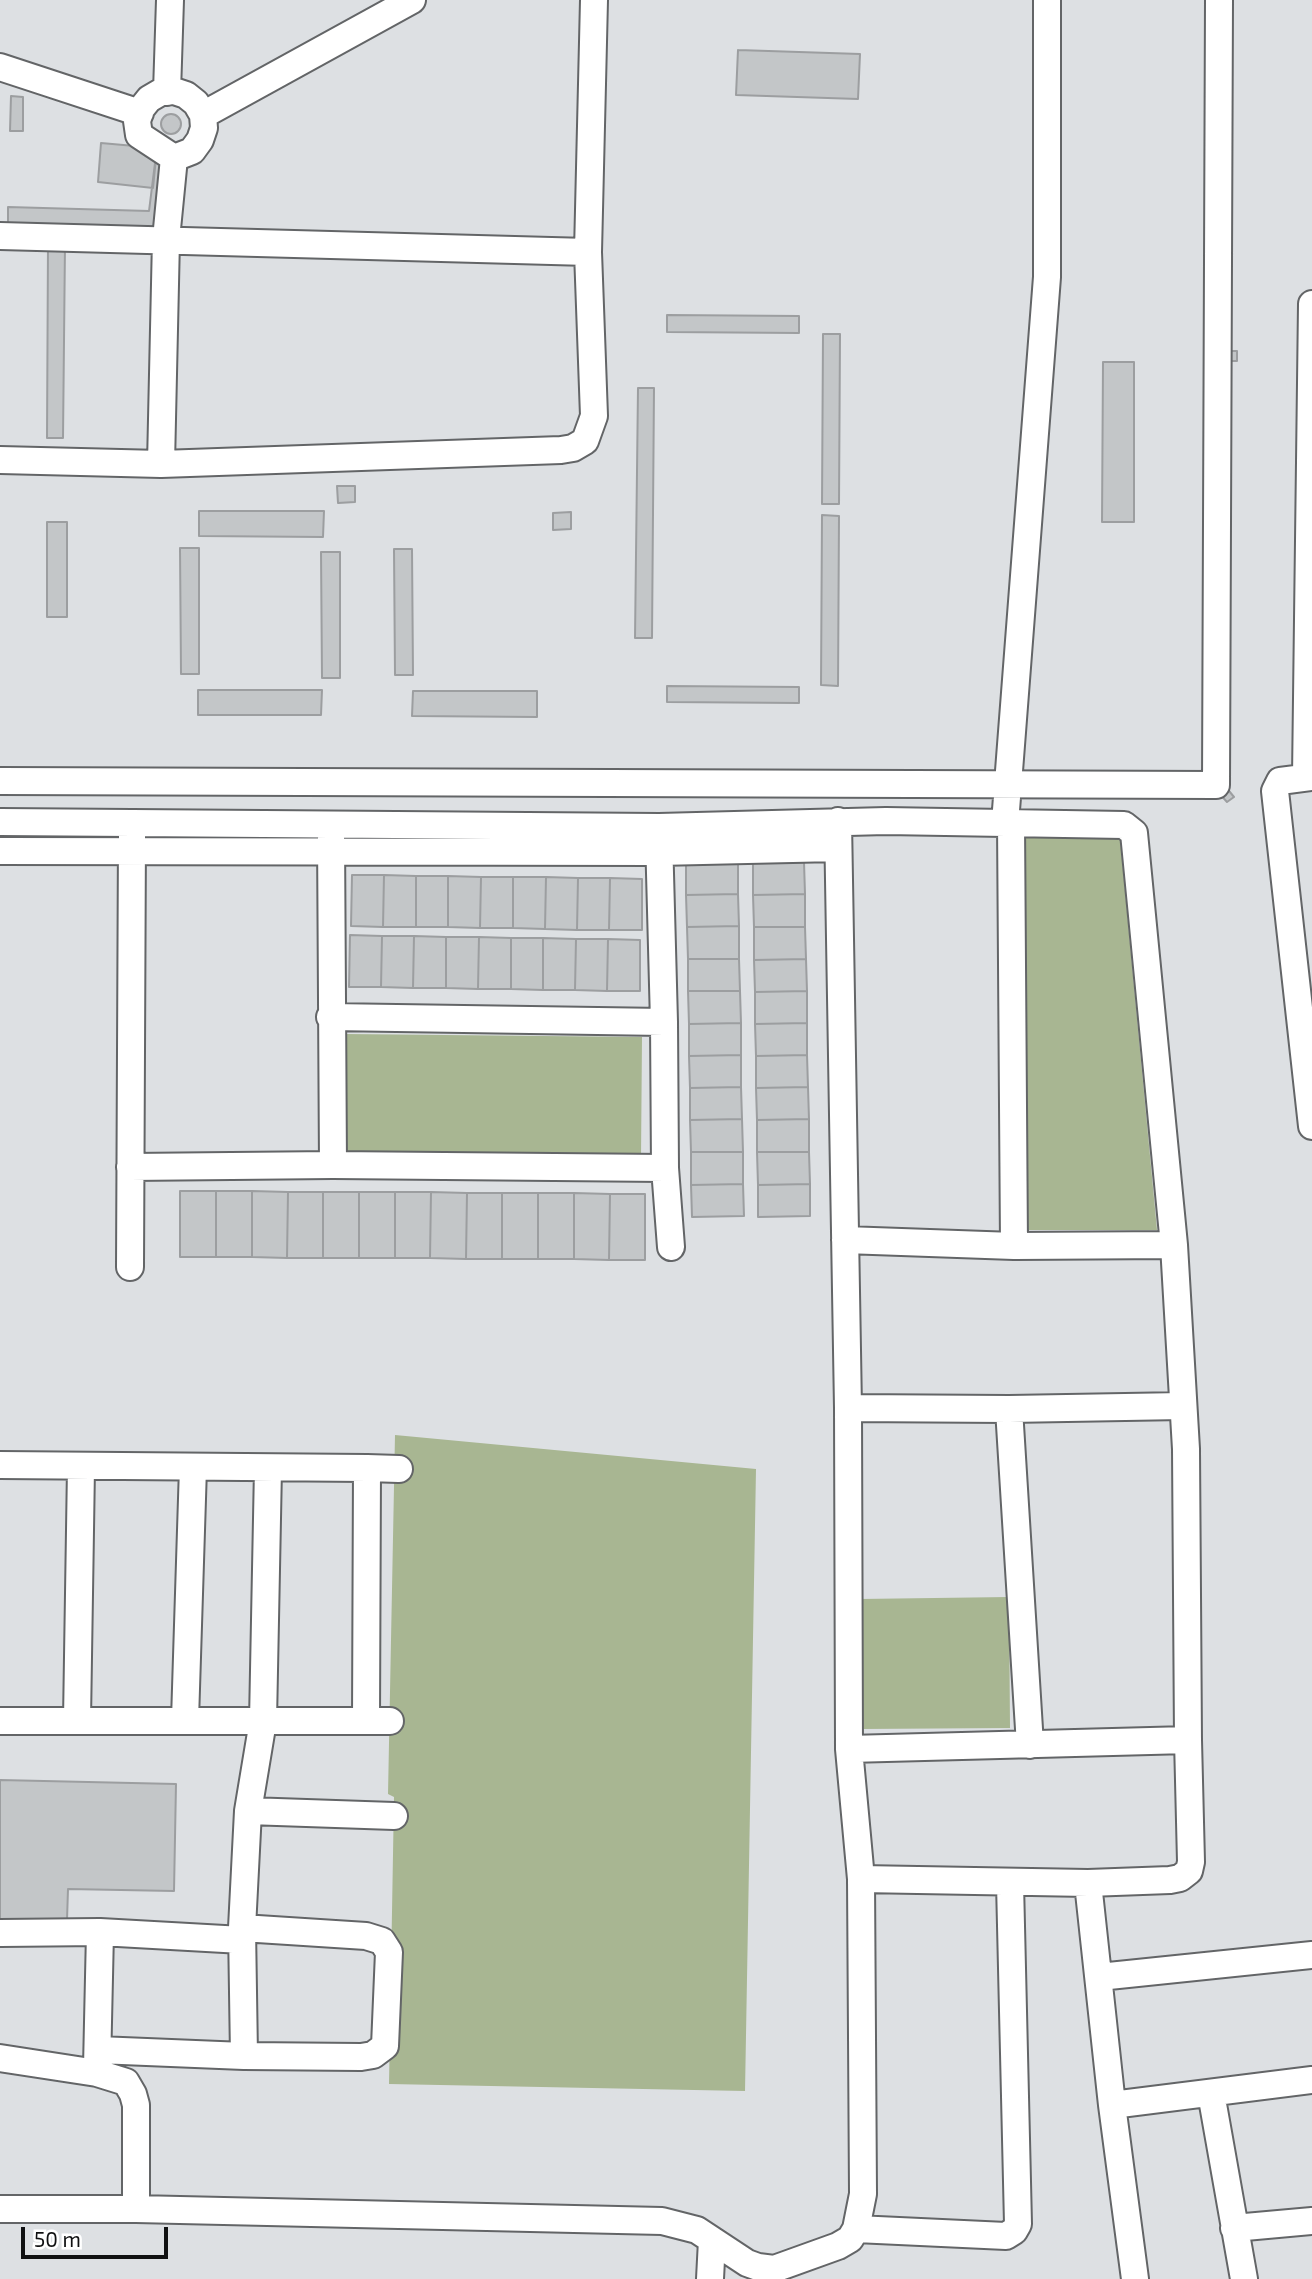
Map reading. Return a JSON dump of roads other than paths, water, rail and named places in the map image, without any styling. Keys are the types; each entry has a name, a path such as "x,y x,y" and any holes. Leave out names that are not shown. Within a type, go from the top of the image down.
{"street":[{"path":"167,92 170,0"},
{"path":"203,115 412,0"},
{"path":"0,460 161,464 561,450 573,448 585,441 593,416 588,252 594,0"},
{"path":"1014,1246 1008,784 1047,277 1047,0"},
{"path":"0,781 1216,785 1219,0"},
{"path":"0,67 140,113"},
{"path":"167,92 186,95 197,103 203,115 204,128 200,140 192,151 174,158 139,135 137,121 149,99 167,92"},
{"path":"161,464 166,239 174,158"},
{"path":"0,236 588,252"},
{"path":"1312,304 1309,777 1280,781 1275,792 1310,1082 1312,1126"},
{"path":"0,2209 136,2209 662,2221 697,2230 747,2263 779,2274 850,2239 856,2229 863,2194 861,1879 849,1749 848,1408 838,821"},
{"path":"0,851 331,851 659,839 838,821 1124,825 1135,834 1174,1245 1186,1449 1189,1871 1180,1878 1170,1880 1088,1883 861,1879"},
{"path":"0,822 331,825 837,848"},
{"path":"130,1267 132,823"},
{"path":"331,825 330,1017 333,1165"},
{"path":"659,839 665,1168 671,1247"},
{"path":"330,1017 664,1022"},
{"path":"130,1167 333,1165 665,1168"},
{"path":"845,1240 1014,1246 1174,1245"},
{"path":"848,1408 1183,1406"},
{"path":"1009,1409 1030,1745"},
{"path":"0,1465 399,1469"},
{"path":"77,1720 81,1466"},
{"path":"185,1720 193,1467"},
{"path":"244,2056 242,1934 248,1811 263,1721 268,1468"},
{"path":"0,1721 378,1721 368,1468"},
{"path":"849,1749 1188,1740"},
{"path":"248,1811 394,1816"},
{"path":"856,2229 1006,2236 1014,2231 1018,2224 1010,1883"},
{"path":"1088,1883 1112,2105 1135,2279"},
{"path":"97,2061 100,1932"},
{"path":"0,1933 366,1936 382,1941 388,1952 387,2039 380,2052 361,2057 244,2056 97,2061 0,2058"},
{"path":"1099,1977 1312,1955"},
{"path":"97,2061 126,2082 136,2105 136,2209"},
{"path":"1112,2105 1312,2080"},
{"path":"1210,2093 1244,2279"},
{"path":"1234,2228 1312,2221"},
{"path":"710,2279 712,2240"}]}
